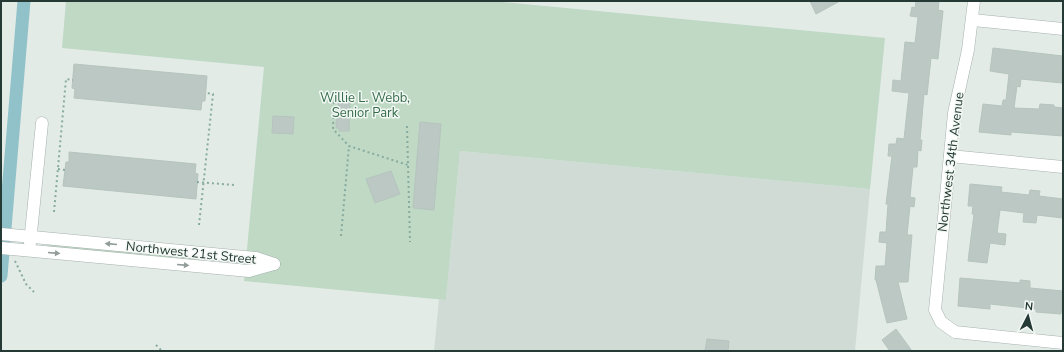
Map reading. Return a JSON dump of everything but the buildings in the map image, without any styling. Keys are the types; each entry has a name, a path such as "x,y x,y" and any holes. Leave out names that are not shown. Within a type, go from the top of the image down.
{"street":[{"name":"Northwest 34th Avenue","path":"974,1 973,20 954,113 935,310 941,322 955,332 1063,343"},
{"path":"973,20 1063,29"},
{"path":"29,250 42,123"},
{"path":"950,156 1063,167"},
{"name":"Northwest 21st Street","path":"1,234 256,258 274,264 249,271 1,248"}],"path":[{"path":"54,212 66,79 73,80"},
{"path":"200,225 213,94 206,93"},
{"path":"330,100 334,101 334,129 349,146 408,165"},
{"path":"407,126 410,242"},
{"path":"341,236 349,146"},
{"path":"58,169 65,170"},
{"path":"197,182 234,185"},
{"path":"12,256 26,284 34,292"},
{"path":"156,345 162,351"}],"shaded area":[{"path":"460,151 870,189 855,351 434,351 439,299 446,300"}],"green space":[{"name":"Willie L. Webb, Senior Park","path":"66,1 491,1 885,38 870,189 460,151 446,300 244,281 264,67 62,48"},
{"path":"47,244 200,258 199,261 47,247"}],"waterway":[{"path":"1,276 24,1"}]}
